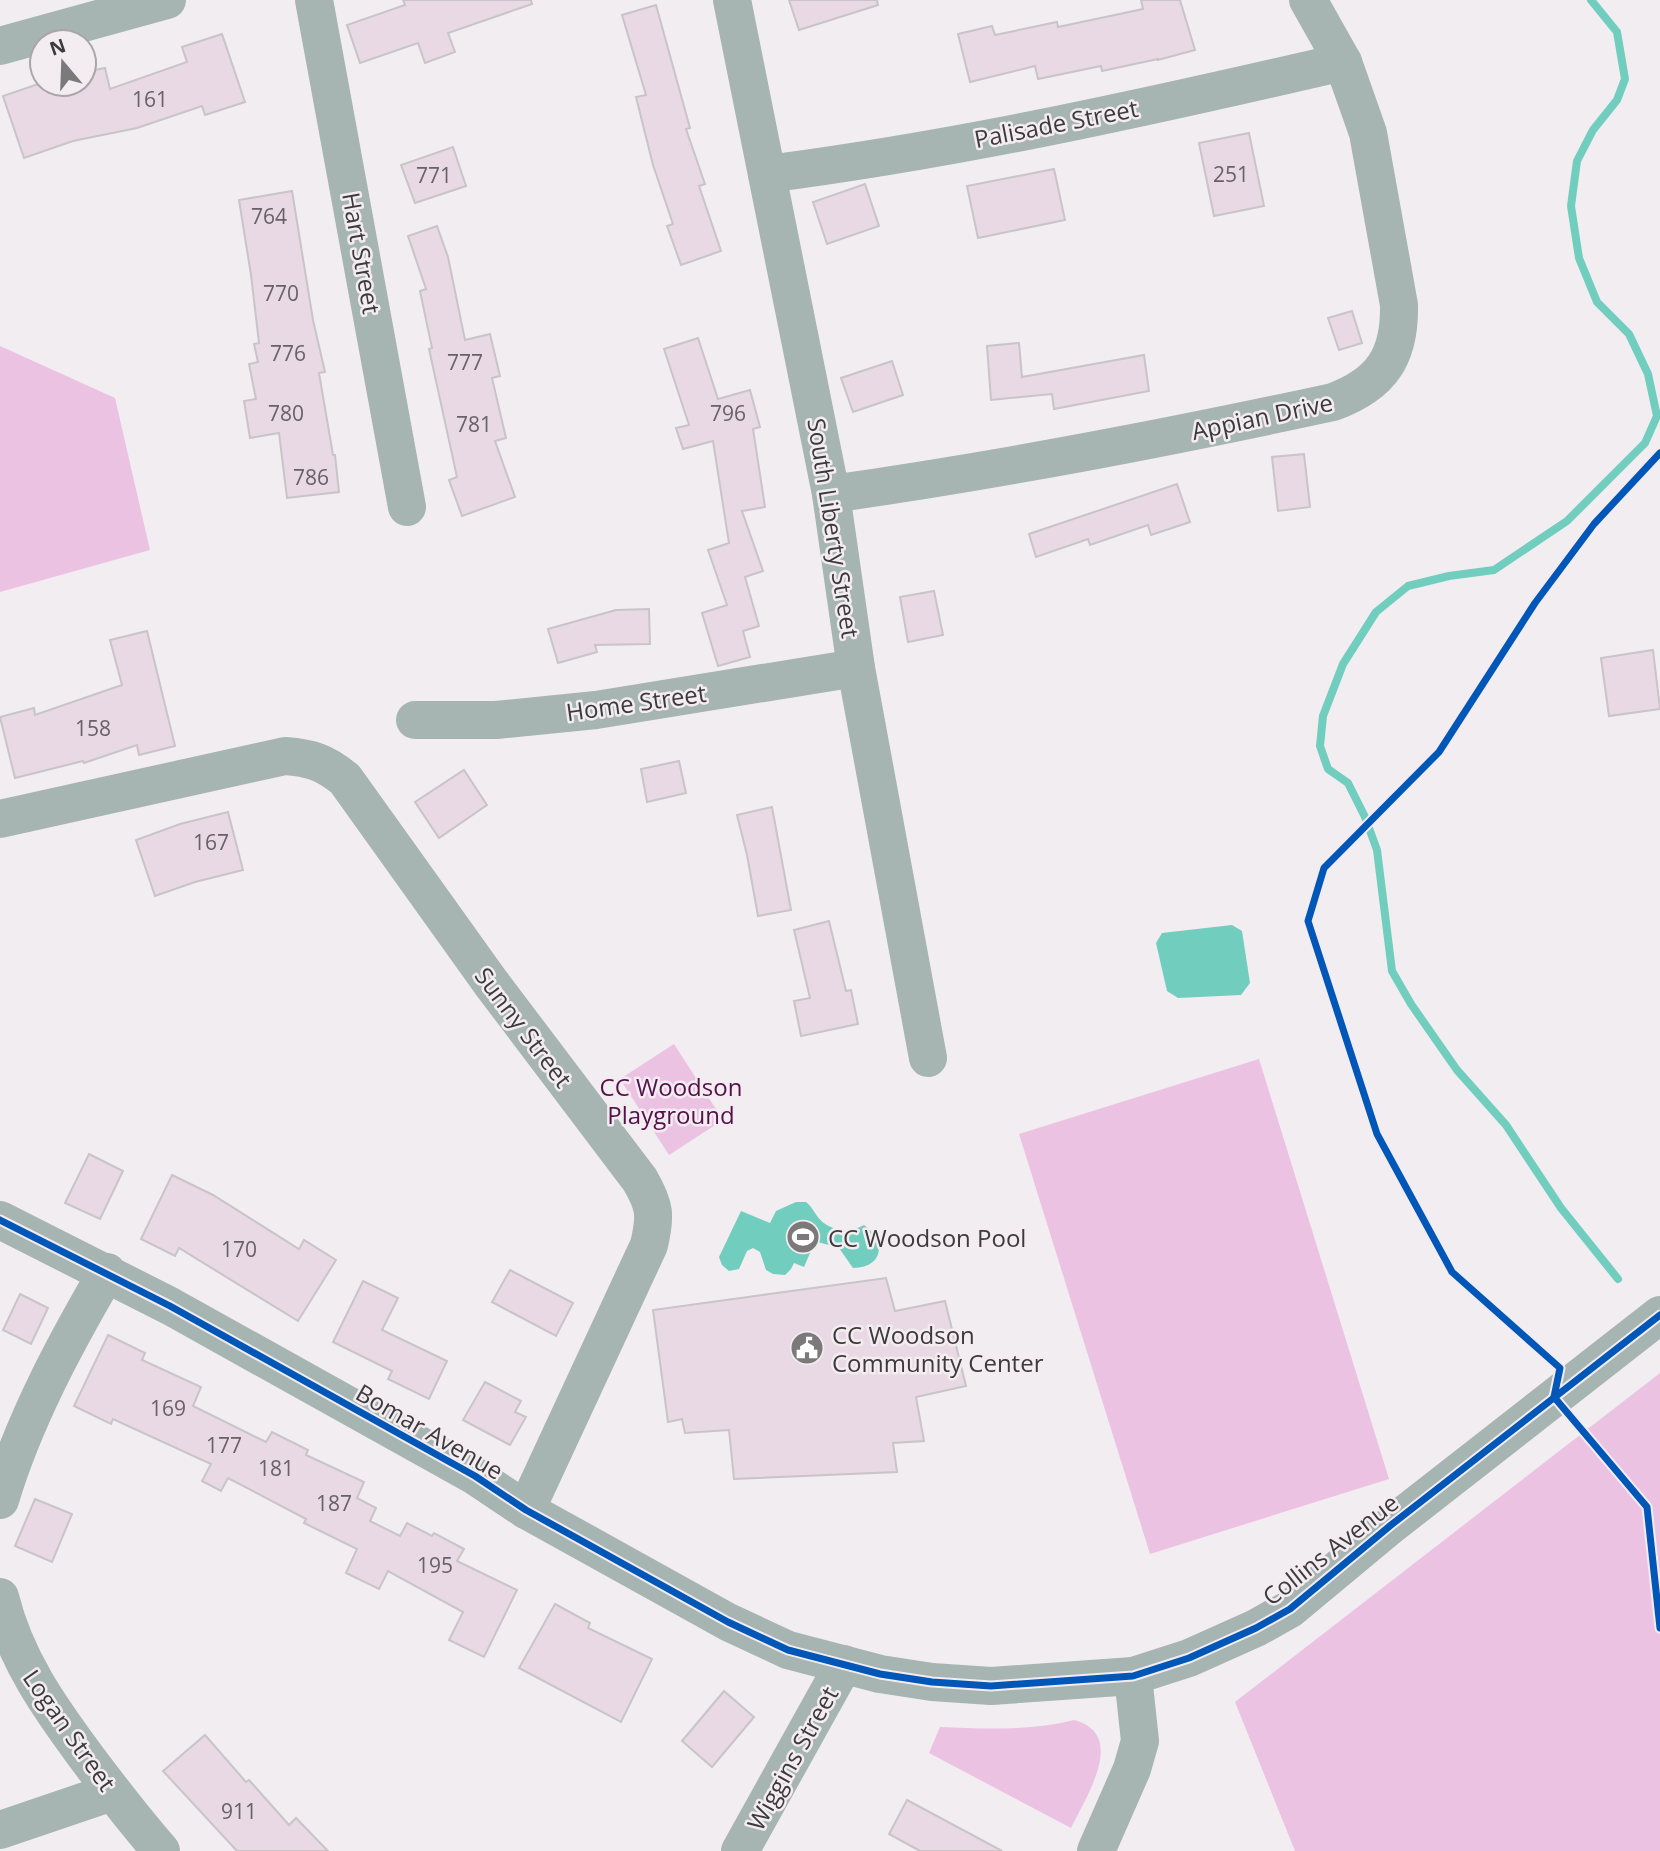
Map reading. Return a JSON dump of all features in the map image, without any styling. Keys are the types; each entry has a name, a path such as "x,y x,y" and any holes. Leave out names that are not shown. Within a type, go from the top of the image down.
{"street":[{"path":"0,46 167,0"},
{"name":"Hart Street","path":"314,0 407,507"},
{"name":"South Liberty Street","path":"732,0 831,494 856,668 928,1058"},
{"name":"Appian Drive","path":"831,494 1045,460 1208,429 1333,402 1353,395 1371,383 1385,366 1395,347 1400,326 1399,305 1368,133 1343,62 1308,0"},
{"name":"Palisade Street","path":"767,174 1060,124 1343,62"},
{"name":"Home Street","path":"415,720 496,720 596,710 856,668"},
{"name":"Sunny Street","path":"0,819 285,756 309,758 330,766 345,779 491,983 640,1180 653,1202 654,1223 649,1245 526,1510"},
{"name":"Bomar Avenue","path":"0,1220 107,1272 475,1476 526,1510 728,1622 788,1650 844,1664"},
{"path":"0,1500 10,1468 32,1418 107,1272"},
{"name":"Collins Avenue","path":"844,1664 880,1674 932,1682 991,1686 1133,1676 1189,1658 1256,1628 1290,1609 1391,1525 1660,1315"},
{"name":"Logan Street","path":"0,1597 9,1628 28,1672 113,1792 161,1851"},
{"name":"Wiggins Street","path":"740,1851 844,1664"},
{"path":"1106,1848 1140,1741 1140,1718 1133,1676"},
{"path":"0,1830 113,1792"}],"green space":[{"path":"0,346 115,398 150,550 0,592"},
{"name":"CC Woodson Playground","path":"674,1044 723,1120 669,1155 620,1079"},
{"path":"1259,1059 1389,1479 1150,1554 1019,1134"},
{"path":"1660,1373 1660,1851 1295,1851 1235,1702"},
{"path":"1074,1720 1090,1727 1098,1738 1101,1752 1093,1784 1071,1828 929,1753 940,1727 1024,1728"}],"shaded area":[{"path":"1232,925 1242,931 1250,983 1241,995 1178,998 1167,991 1156,943 1162,933"},
{"name":"CC Woodson Pool","path":"796,1202 806,1202 822,1221 832,1228 851,1230 864,1225 879,1246 876,1259 871,1264 853,1268 839,1248 818,1242 813,1246 804,1267 794,1263 785,1275 766,1270 760,1252 753,1248 747,1251 739,1269 729,1271 722,1265 719,1257 741,1211 770,1223 776,1211"}],"building":[{"path":"403,0 531,0 532,4 448,33 455,52 425,63 418,43 360,63 347,25 405,5"},
{"path":"789,0 877,0 878,5 799,30"},
{"path":"1141,0 1180,0 1195,50 1102,71 1101,66 1038,79 1035,66 970,82 958,34 992,26 995,35 1057,22 1058,27 1143,9"},
{"path":"656,5 690,128 686,129 705,184 699,186 721,251 681,265 667,226 673,224 653,165 636,97 646,95 622,15"},
{"path":"222,34 245,102 205,115 202,106 137,128 73,141 24,158 3,96 28,87 28,98 98,98 98,69 105,68 110,89 187,62 182,47"},
{"path":"1249,133 1264,206 1214,216 1199,143"},
{"path":"453,147 466,186 415,203 401,165"},
{"path":"1054,169 1065,220 978,238 967,186"},
{"path":"865,184 879,226 827,244 813,202"},
{"path":"292,191 313,320 325,372 319,373 335,455 339,492 287,498 279,433 250,438 244,401 256,399 249,364 258,362 254,344 259,343 239,200"},
{"path":"437,226 448,257 465,340 490,334 500,376 492,378 506,438 495,441 515,497 462,516 449,480 457,477 429,349 432,348 420,291 426,289 408,236"},
{"path":"1352,311 1362,343 1339,350 1328,318"},
{"path":"698,338 718,399 750,390 760,427 753,429 765,507 742,511 763,571 745,577 759,626 743,631 750,657 718,666 702,613 727,605 708,550 729,543 713,441 683,449 676,428 689,425 664,349"},
{"path":"1019,343 1022,377 1144,355 1149,391 1054,409 1052,394 991,400 987,346"},
{"path":"892,361 903,395 853,412 841,378"},
{"path":"1304,454 1310,507 1278,511 1272,457"},
{"path":"1177,484 1190,522 1151,535 1148,525 1090,545 1088,539 1036,557 1029,534"},
{"path":"934,591 943,635 908,642 900,597"},
{"path":"649,609 650,644 595,645 597,652 558,663 548,629 616,610"},
{"path":"147,631 175,746 139,755 137,745 84,763 83,761 15,778 0,717 34,708 35,715 122,685 110,640"},
{"path":"1653,650 1660,709 1609,716 1601,658"},
{"path":"679,761 686,793 647,802 641,769"},
{"path":"464,770 487,805 439,838 415,802"},
{"path":"772,807 791,910 758,916 737,815"},
{"path":"228,812 243,870 155,896 136,840 180,824"},
{"path":"829,921 846,991 851,990 858,1024 801,1036 794,1001 810,998 794,930"},
{"path":"89,1154 123,1171 100,1219 65,1203"},
{"path":"172,1175 213,1195 299,1249 304,1240 336,1260 298,1321 179,1248 175,1256 141,1239"},
{"path":"510,1270 573,1303 556,1336 492,1302"},
{"name":"CC Woodson Community Center","path":"886,1278 895,1311 945,1301 966,1386 916,1397 924,1441 893,1443 897,1472 734,1479 729,1430 685,1433 682,1419 668,1422 653,1310"},
{"path":"363,1281 398,1298 382,1330 447,1361 429,1399 388,1379 392,1371 333,1342"},
{"path":"20,1294 48,1308 31,1344 3,1330"},
{"path":"108,1335 145,1353 142,1360 201,1387 193,1406 266,1442 272,1432 308,1450 306,1455 364,1482 357,1498 376,1508 370,1521 400,1536 407,1523 432,1536 434,1533 464,1549 457,1561 517,1590 484,1657 449,1640 463,1612 388,1571 379,1589 346,1573 357,1549 304,1523 306,1519 228,1478 221,1491 202,1481 211,1464 113,1419 111,1424 74,1406"},
{"path":"485,1382 521,1401 515,1412 526,1417 510,1445 463,1420"},
{"path":"35,1499 72,1514 52,1562 15,1546"},
{"path":"555,1604 590,1623 588,1628 652,1659 621,1722 519,1668"},
{"path":"724,1691 754,1717 712,1767 682,1741"},
{"path":"205,1735 289,1825 296,1818 328,1851 237,1851 163,1771"},
{"path":"907,1800 1002,1851 920,1851 889,1834"}],"waterway":[{"path":"1591,0 1617,32 1625,79 1617,100 1593,130 1577,161 1571,206 1579,258 1597,302 1629,334 1648,374 1657,416 1645,443 1567,521 1494,570 1449,576 1408,586 1376,612 1343,664 1323,716 1320,746 1328,769 1348,783 1377,850 1392,971 1411,1004 1457,1070 1506,1125 1561,1208 1618,1279"}],"cycle path":[{"path":"1660,453 1594,524 1535,603 1439,752 1324,868 1308,921 1377,1134 1452,1272 1560,1368 1554,1397 1647,1507 1660,1628"},
{"path":"0,1220 170,1306 475,1476 526,1510 728,1622 788,1650 880,1674 932,1682 991,1686 1133,1676 1189,1658 1256,1628 1290,1609 1391,1525 1660,1315"}],"place":[{"name":"CC Woodson Pool","path":"803,1237"},
{"name":"CC Woodson Community Center","path":"807,1348"}]}
